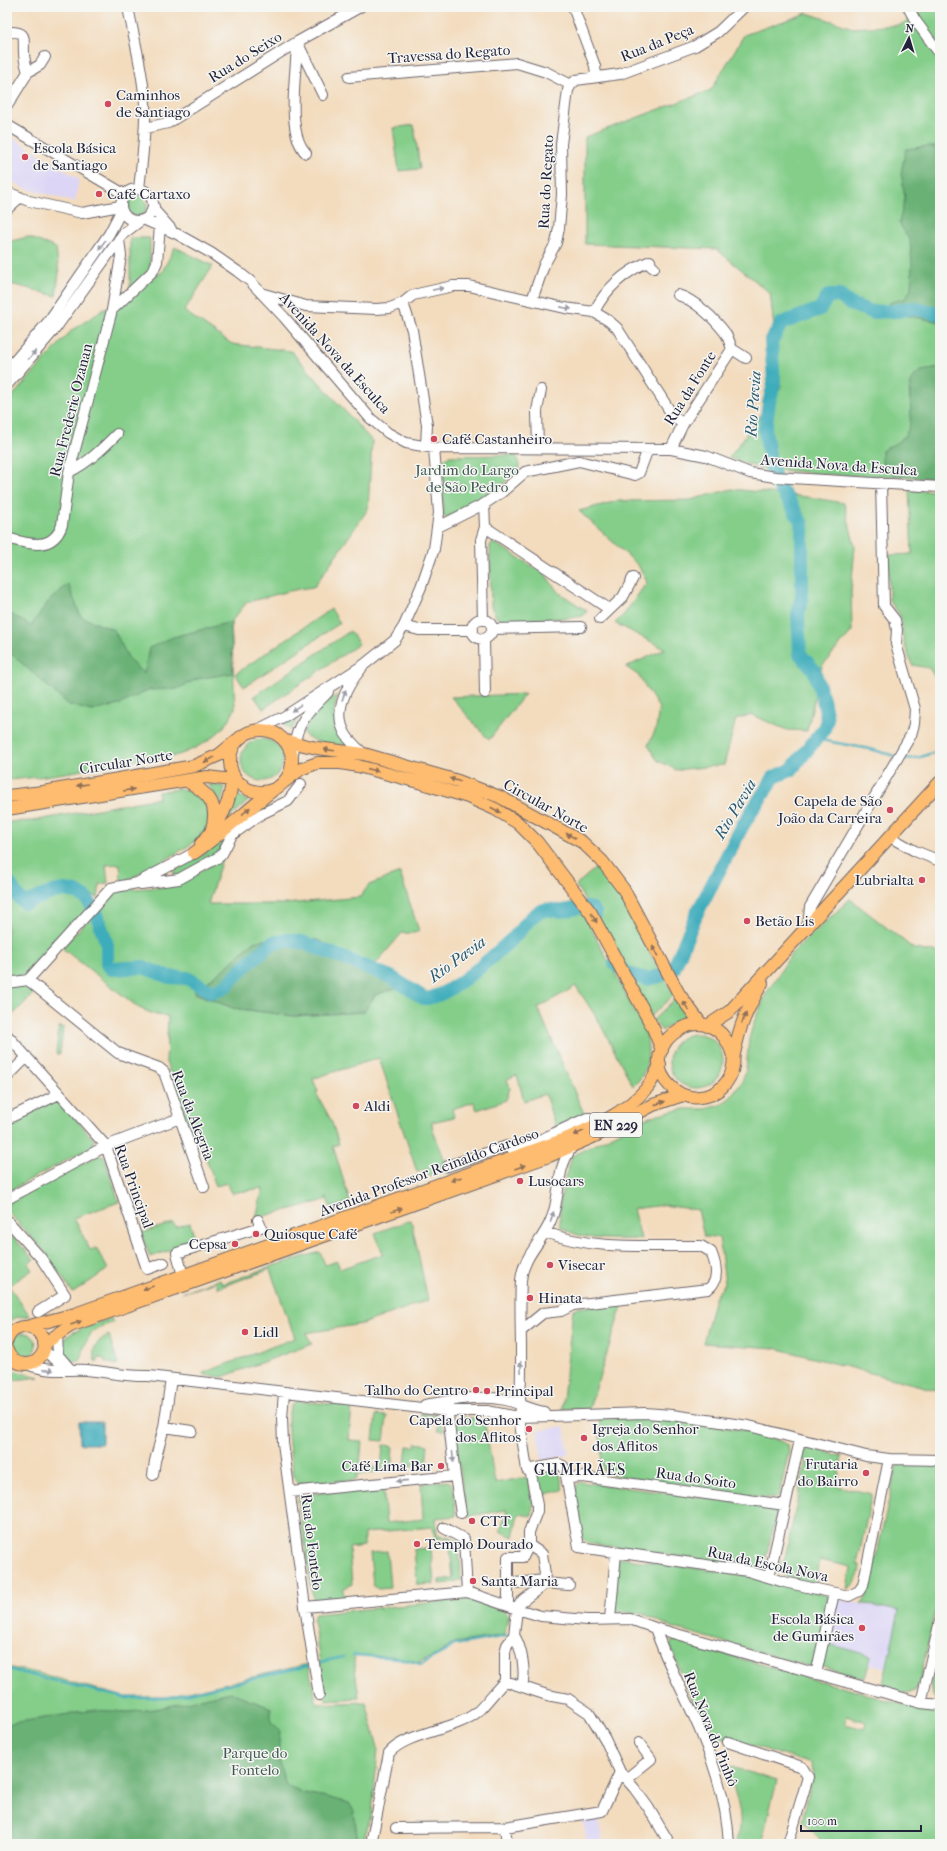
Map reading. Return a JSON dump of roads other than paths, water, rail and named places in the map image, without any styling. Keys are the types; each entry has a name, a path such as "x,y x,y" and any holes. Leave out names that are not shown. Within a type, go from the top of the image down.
{"main road":[{"path":"194,853 219,823 226,809 235,778 230,761 231,752 241,737 256,730 272,731 290,742 292,764 289,775 280,785 259,792 235,778"},
{"name":"Circular Norte","path":"7,796 43,792 194,766 218,755 241,737"},
{"name":"Circular Norte","path":"290,742 317,748 364,754 458,781 500,797 582,842 602,860 624,890 674,986 690,1012 704,1025"},
{"name":"Circular Norte","path":"194,853 216,838 254,805 301,769 317,763 341,763 384,772 468,797 495,809 518,823 537,842 572,886 600,928 644,1011 662,1050"},
{"name":"Circular Norte","path":"7,809 207,777 235,778"},
{"path":"187,781 202,790 212,803 215,813 212,831"},
{"name":"EN 229","path":"704,1025 730,1011 808,928 940,782"},
{"name":"EN 229","path":"733,1056 725,1037 717,1030 704,1025 684,1026 676,1030 668,1039 662,1050 660,1065 667,1083 683,1095 700,1097 719,1090 726,1084 731,1075 733,1056 741,1026 748,1010 774,964"},
{"name":"Avenida Professor Reinaldo Cardoso","path":"26,1327 72,1315 484,1170 563,1140 628,1107 648,1088 660,1065"},
{"name":"Avenida Professor Reinaldo Cardoso","path":"44,1347 57,1334 70,1326 572,1148 653,1105 683,1095"},
{"name":"EN 229","path":"9,1336 21,1327 26,1327"},
{"path":"26,1327 37,1331 41,1336 44,1347"},
{"name":"EN 229","path":"24,1364 38,1359 44,1347"},
{"path":"7,1350 11,1358 24,1364"},
{"path":"7,1361 24,1364"}],"street":[{"path":"128,7 142,78 145,128 139,189"},
{"name":"Rua do Seixo","path":"145,128 168,123 297,42 360,7"},
{"path":"573,7 594,66 596,77"},
{"name":"Rua da Peça","path":"571,85 576,80 620,74 695,46 718,32 744,7"},
{"path":"908,7 914,20 940,54"},
{"path":"7,32 18,32 23,34 25,38 24,54 28,72"},
{"path":"297,42 323,95"},
{"path":"297,42 293,107 299,142 301,148 306,153"},
{"path":"7,106 28,72 40,65 45,57"},
{"name":"Travessa do Regato","path":"349,77 517,63 546,72 571,85"},
{"name":"Rua do Regato","path":"532,300 544,265 556,242 559,228 562,195 561,144 568,90 571,85"},
{"path":"7,125 124,194"},
{"path":"7,370 52,315 110,234 124,194 131,190 139,189 148,194 153,203 152,213 142,221 127,229 55,328 7,385"},
{"path":"7,192 29,202 82,213 120,208"},
{"path":"7,210 20,198"},
{"name":"Avenida Nova da Esculca","path":"153,203 155,211 159,217 177,234"},
{"path":"120,208 126,218 130,221 142,221"},
{"name":"Avenida Nova da Esculca","path":"142,221 160,226 177,234 211,253 237,271 284,317 370,418 388,433 406,442 430,447 538,448 577,450 671,449 706,456 750,473 777,477 940,487"},
{"path":"112,310 153,271 157,262 160,226"},
{"name":"Rua Frederic Ozanan","path":"7,538 30,544 44,544 59,533 62,525 68,472 112,310 121,256 119,239"},
{"path":"594,312 607,292 633,269 650,261 651,266 654,268"},
{"path":"262,294 306,306 376,309 390,308 403,303 413,295 453,286 469,286 565,308 594,312 617,328 673,416 683,424"},
{"name":"Rua da Fonte","path":"671,449 683,424 732,349 727,335 711,318 686,298 678,295"},
{"path":"256,730 280,719 365,664 395,640 404,626 421,587 434,549 439,513 412,330 403,303"},
{"path":"284,317 293,310 306,306"},
{"path":"732,349 746,358"},
{"path":"538,448 538,411 541,390"},
{"path":"68,472 82,466 96,455 117,434"},
{"path":"438,527 484,504 502,492 525,472 579,461 635,475 639,474 648,449"},
{"path":"575,462 577,450"},
{"path":"808,928 810,907 911,735 914,724 915,709 896,644 897,630 895,620 884,606 881,483"},
{"path":"483,620 481,540 485,527 484,504"},
{"path":"485,527 609,609"},
{"path":"600,619 623,597 633,578"},
{"path":"483,620 490,624 492,629 490,635 484,639 475,636 473,630 477,621 483,620"},
{"path":"404,626 419,630 473,630"},
{"path":"492,629 581,627"},
{"path":"484,639 485,693"},
{"path":"364,754 347,737 340,715 346,689 365,664"},
{"path":"290,742 302,721 340,679"},
{"path":"7,983 28,980 111,888 179,879 219,857 232,835 261,814 288,801 301,784"},
{"path":"890,837 914,851 940,861"},
{"path":"131,886 194,853"},
{"path":"168,867 165,873 166,878 170,880"},
{"name":"Rua da Alegria","path":"28,980 118,1053 159,1068 164,1072 204,1187"},
{"name":"Rua Principal","path":"7,1034 106,1146 147,1269 164,1263"},
{"path":"7,1077 27,1057"},
{"path":"7,1119 59,1094"},
{"path":"7,1199 106,1146 180,1118"},
{"path":"448,1166 507,1146 514,1150 587,1118 594,1118 603,1121"},
{"path":"568,1478 563,1466 559,1464 527,1470 517,1417 520,1414 521,1409 519,1406 522,1373 521,1331 523,1270 532,1251 552,1219 561,1168 572,1148"},
{"path":"479,1155 484,1170"},
{"path":"7,1220 41,1258 65,1295 38,1312"},
{"path":"183,1276 177,1253 261,1227 258,1220"},
{"path":"521,1331 543,1313 561,1311 573,1305 708,1289 714,1285 716,1278 711,1252 701,1246 600,1246 545,1232"},
{"path":"57,1334 58,1355 70,1369"},
{"path":"44,1347 70,1369"},
{"path":"24,1364 39,1370 70,1369 413,1407 447,1406 487,1411 517,1417 645,1413 685,1416 744,1425 866,1456 888,1459 940,1460"},
{"path":"153,1475 164,1426 171,1379"},
{"name":"Rua do Fontelo","path":"284,1392 282,1430 305,1607 319,1695"},
{"path":"447,1406 460,1399 493,1398 507,1400 519,1406 533,1410 576,1415"},
{"path":"447,1406 461,1513"},
{"path":"164,1426 192,1431"},
{"path":"769,1577 800,1440"},
{"name":"Rua da Escola Nova","path":"568,1478 579,1547 729,1568 849,1596 859,1591 863,1585 888,1459"},
{"path":"522,1687 522,1662 520,1649 514,1635 513,1608 508,1579 508,1557 523,1557 529,1545 529,1532 537,1512 530,1469"},
{"path":"290,1492 455,1476"},
{"name":"Rua do Soito","path":"568,1478 583,1477 785,1506"},
{"path":"444,1528 464,1539 467,1592"},
{"path":"513,1608 542,1586 545,1574 542,1554 529,1545"},
{"path":"610,1620 616,1553"},
{"path":"508,1579 516,1583 543,1582 569,1585"},
{"path":"305,1607 467,1592 541,1616 569,1619 630,1619 655,1628 816,1674 922,1703 940,1705"},
{"path":"816,1674 834,1593"},
{"path":"922,1703 940,1621"},
{"name":"Rua Nova do Pinhô","path":"655,1628 662,1650 692,1713 718,1781 726,1814 729,1844"},
{"path":"372,1844 389,1753 398,1744 441,1730 475,1713 505,1680 505,1652 507,1645 514,1635"},
{"path":"505,1680 547,1695 568,1699 589,1713 605,1739 623,1776 648,1807 670,1844"},
{"path":"728,1742 802,1767 806,1771 808,1777 788,1844"},
{"path":"396,1828 505,1827 602,1811 623,1776 651,1759 639,1743"},
{"path":"505,1827 507,1844"}],"water":[{"path":"79,1422 102,1422 102,1444 80,1444"}],"waterway":[{"name":"Rio Pavia","path":"615,964 628,974 648,979 660,976 674,968 696,915 743,825 774,777 791,770 824,729 827,719 823,699 814,670 800,654 798,614 802,596 802,524 791,504 779,487 771,467 765,430 774,383 771,341 782,323 820,309 828,296 840,296 850,304 872,312 896,311 912,308 940,314"},
{"name":"Rio Pavia","path":"815,739 870,749 895,756"},
{"name":"Rio Pavia","path":"900,758 910,759 925,756 940,750"},
{"name":"Rio Pavia","path":"7,880 19,898 25,903 53,892 65,890 76,892 86,898 96,912 107,945 107,964 112,969 143,967 169,977 187,978 212,992 225,987 248,963 272,943 288,940 305,943 391,977 424,998 433,997 445,992 470,975 513,938 531,918 539,912 546,910 560,911 583,908 592,909 595,913"},
{"path":"353,1655 399,1658 421,1664 446,1651 454,1645 507,1636"},
{"path":"321,1662 343,1657"},
{"path":"7,1669 125,1698 167,1698 308,1666"}],"place":[{"name":"Caminhos de Santiago","path":"108,104"},
{"name":"Escola Básica de Santiago","path":"25,157"},
{"name":"Café Cartaxo","path":"99,194"},
{"name":"Café Castanheiro","path":"434,439"},
{"name":"Capela de São João da Carreira","path":"890,810"},
{"name":"Lubrialta","path":"922,880"},
{"name":"Betão Lis","path":"747,921"},
{"name":"Aldi","path":"356,1106"},
{"name":"Lusocars","path":"520,1181"},
{"name":"Quiosque Café","path":"256,1234"},
{"name":"Cepsa","path":"235,1244"},
{"name":"Visecar","path":"550,1265"},
{"name":"Hinata","path":"530,1298"},
{"name":"Lidl","path":"245,1332"},
{"name":"Talho do Centro","path":"476,1390"},
{"name":"Principal","path":"487,1391"},
{"name":"Capela do Senhor dos Aflitos","path":"529,1429"},
{"name":"Igreja do Senhor dos Aflitos","path":"584,1438"},
{"name":"Café Lima Bar","path":"441,1466"},
{"name":"Frutaria do Bairro","path":"866,1473"},
{"name":"CTT","path":"472,1521"},
{"name":"Templo Dourado","path":"417,1544"},
{"name":"Santa Maria","path":"473,1581"},
{"name":"Escola Básica de Gumirães","path":"862,1628"}],"district":[{"name":"GUMIRÃES","path":"580,1469"}],"park label":[{"name":"Jardim do Largo de São Pedro","path":"467,478"},
{"name":"Parque do Fontelo","path":"255,1762"}]}
